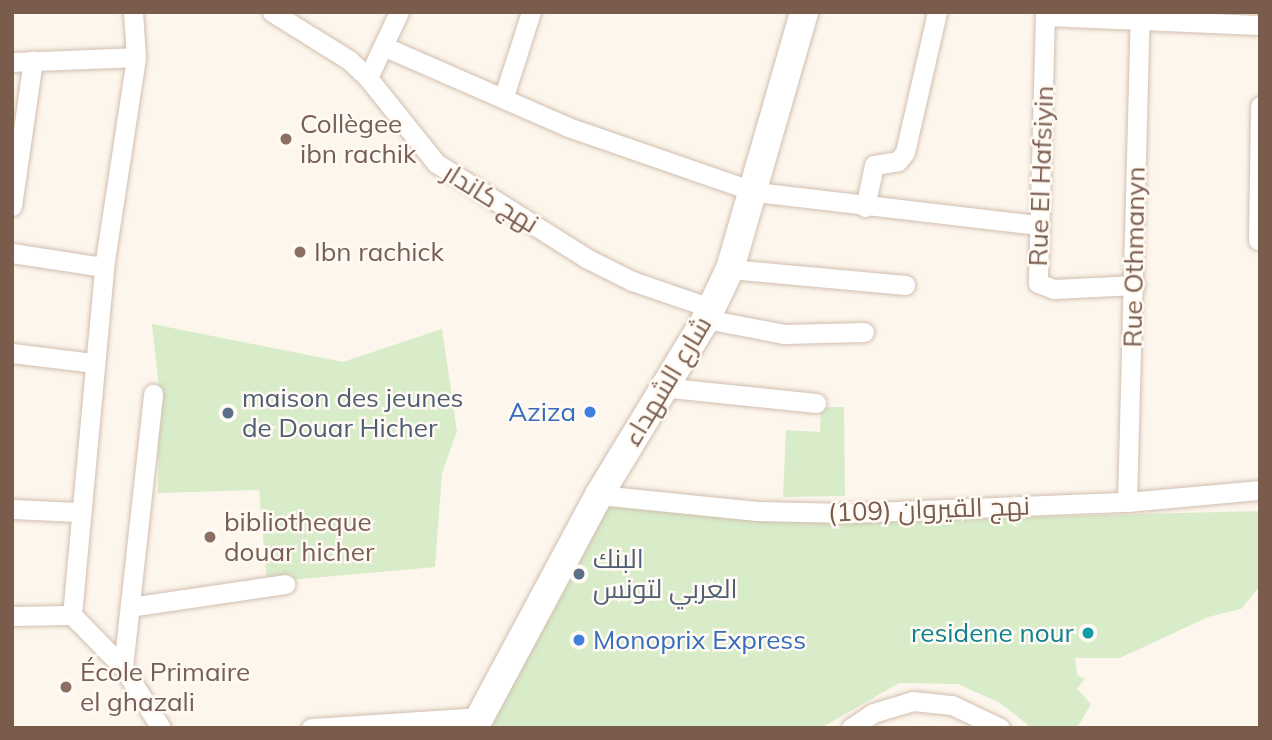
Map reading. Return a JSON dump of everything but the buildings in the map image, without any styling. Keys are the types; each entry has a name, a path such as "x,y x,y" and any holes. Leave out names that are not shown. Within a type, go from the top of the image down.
{"street":[{"path":"72,615 78,512 104,267 136,57 133,12"},
{"path":"368,78 399,12"},
{"path":"504,96 531,12"},
{"name":"شارع الشهداء","path":"477,722 599,495 661,387 708,314 730,269 756,192 804,12"},
{"path":"865,206 874,165 904,156 937,12"},
{"name":"نهج كاندار","path":"277,13 349,60 368,78 415,140 454,178 632,281 708,314 784,334 864,332"},
{"path":"1045,14 1140,16 1260,25"},
{"name":"Rue El Hafsiyin","path":"1045,14 1037,279 1043,287 1135,285"},
{"name":"Rue Othmanyn","path":"1127,502 1135,285 1140,16"},
{"path":"383,46 504,96 579,131 756,192 1038,225"},
{"path":"12,62 136,57"},
{"path":"12,206 33,61"},
{"path":"1258,240 1260,106"},
{"path":"12,253 104,267"},
{"path":"730,269 905,285"},
{"path":"12,353 94,363"},
{"path":"661,387 816,403"},
{"path":"123,667 153,394"},
{"name":"نهج القيروان (109)","path":"599,495 757,511 848,513 1127,502 1260,490"},
{"path":"12,509 78,512"},
{"path":"130,607 285,584"},
{"path":"12,616 72,615 123,667 161,728"},
{"path":"851,728 873,713 913,701 952,705 1000,728"},
{"path":"311,728 477,722"}],"green space":[{"name":"maison des jeunes de Douar Hicher","path":"152,324 343,362 442,329 457,431 442,473 435,567 267,582 259,490 158,493 159,389"},
{"path":"821,407 844,407 845,496 783,497 786,430 820,432"},
{"name":"residene nour","path":"600,505 833,522 1260,511 1260,586 1241,609 1208,617 1120,658 1075,658 1077,675 1085,679 1077,689 1091,704 1077,728 1032,728 1000,703 958,684 899,683 821,728 486,728"}],"place":[{"name":"Collègee ibn rachik","path":"286,139"},
{"name":"Ibn rachick","path":"300,252"},
{"name":"Aziza","path":"590,412"},
{"name":"maison des jeunes de Douar Hicher","path":"228,413"},
{"name":"bibliotheque douar hicher","path":"210,537"},
{"name":"البنك العربي لتونس","path":"579,574"},
{"name":"residene nour","path":"1088,633"},
{"name":"Monoprix Express","path":"579,640"},
{"name":"École Primaire el ghazali","path":"66,687"}]}
